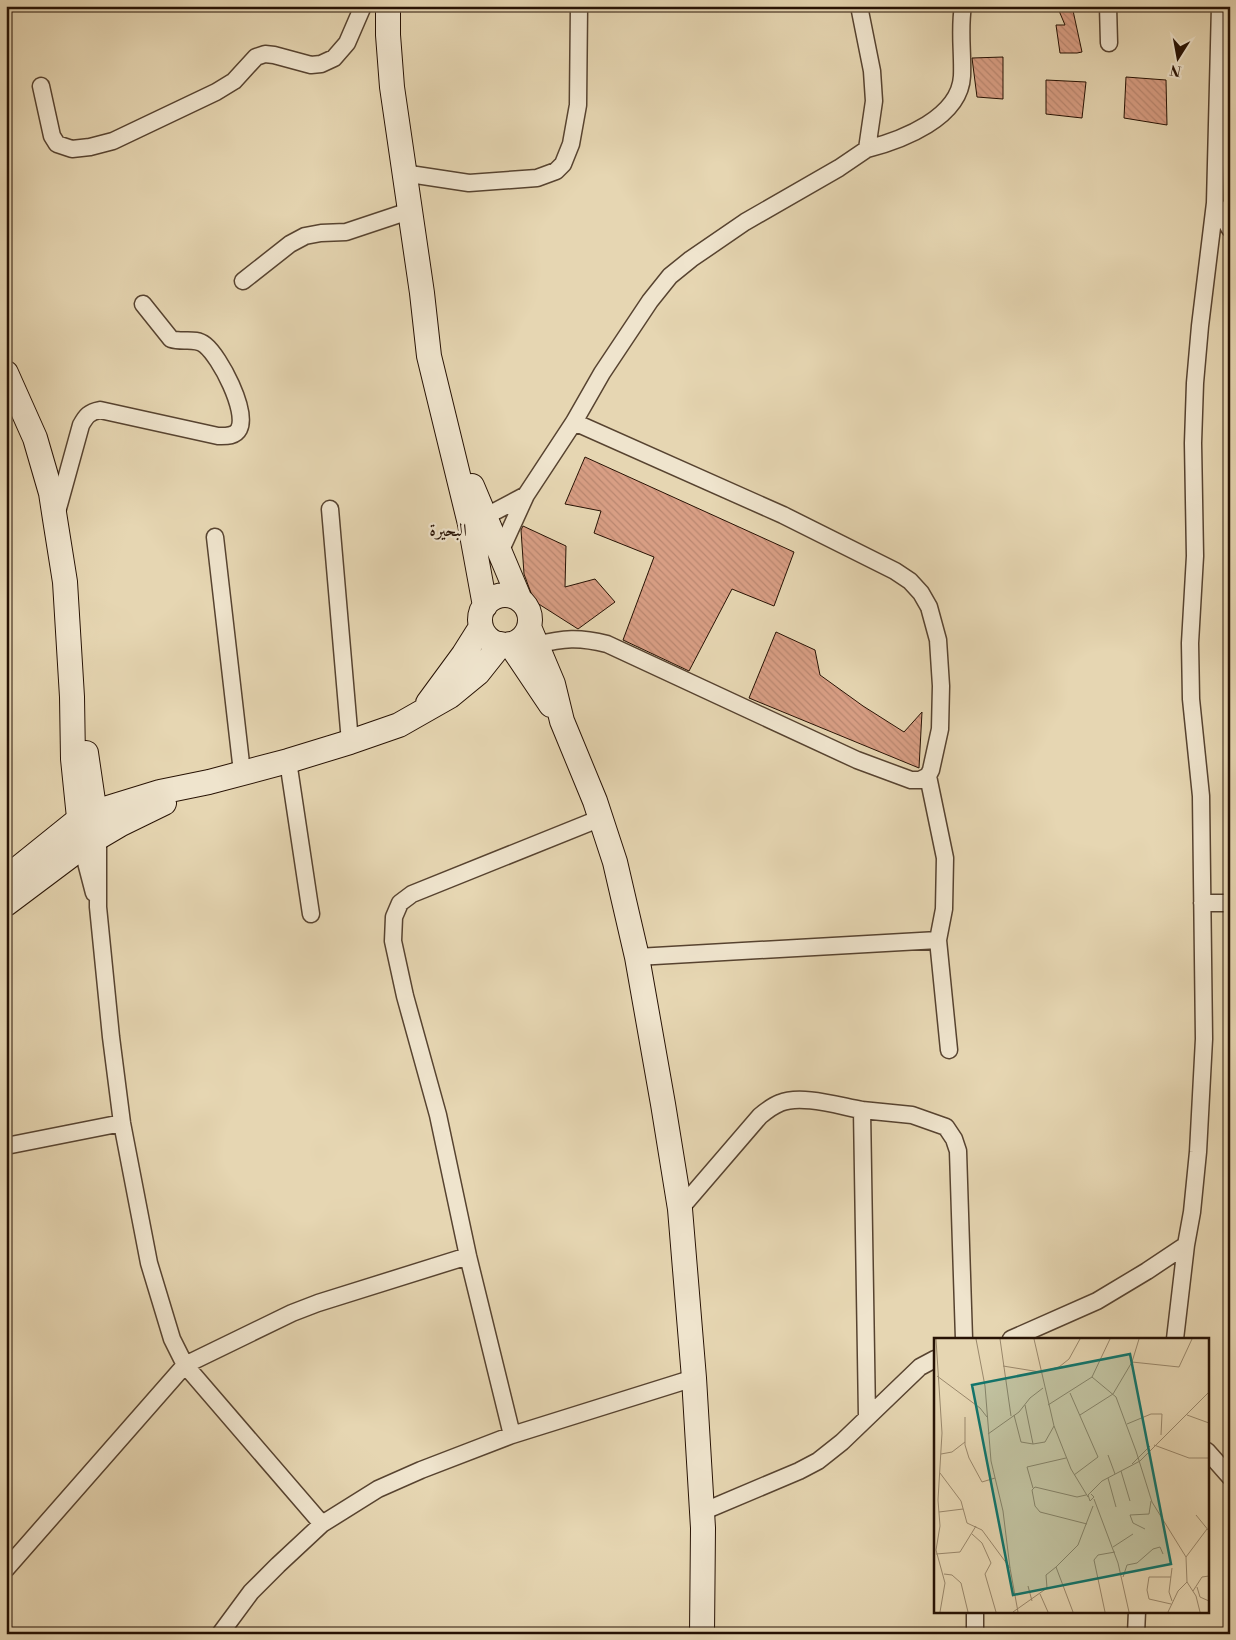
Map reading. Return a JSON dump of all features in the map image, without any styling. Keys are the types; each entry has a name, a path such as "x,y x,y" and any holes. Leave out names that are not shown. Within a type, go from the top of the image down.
{"street":[{"path":"41,86 52,136 57,144 72,149 90,147 114,141 216,92 234,81 256,57 265,54 274,55 311,65 321,64 334,58 347,43 363,6"},
{"path":"388,6 392,87 422,293 429,356 446,424 478,521 483,616 488,638 505,644 562,721"},
{"path":"403,172 469,183 537,178 556,171 563,164 572,144 578,105 579,6"},
{"path":"859,6 872,71 874,101 868,149"},
{"path":"500,552 526,495 574,422 607,365 650,301 670,276 691,258 745,222 839,168 868,149 908,136 946,110 956,97 962,77 961,22 963,6"},
{"path":"1108,6 1109,43"},
{"path":"1175,1338 1198,1152 1204,1039 1201,796 1189,675 1195,556 1193,443 1195,383 1215,203 1220,6"},
{"path":"1215,203 1230,229"},
{"path":"242,281 290,244 305,236 346,232 409,211"},
{"path":"55,518 81,426 87,415 92,412 100,410 218,436 234,434 239,430 241,418 236,398 224,368 201,342 190,340 176,341 172,339 165,333 143,304"},
{"path":"6,373 35,438 51,493 65,582 72,697 73,759 87,816 122,1123 149,1263 172,1339 185,1365 322,1524"},
{"path":"574,422 783,515 895,571 910,581 921,593 929,608 938,640 941,686 940,729 934,760 928,776 945,858 944,909 938,940 949,1050"},
{"path":"478,521 526,495"},
{"path":"330,510 350,742"},
{"path":"478,521 500,552 520,600 530,617 532,636 553,684 562,721 601,818 615,862 637,957 680,1208 694,1378 702,1512 702,1634"},
{"path":"215,537 242,772"},
{"path":"422,710 464,654 483,616 497,596 513,596 520,600"},
{"path":"6,878 87,816 160,792 209,782 288,761 350,742 399,724 450,696 474,677 505,644 532,636 586,639 607,644 857,760 910,780 920,780 928,776"},
{"path":"288,761 311,914"},
{"path":"6,904 90,842 143,813 209,782"},
{"path":"512,1435 468,1256 438,1115 405,996 393,941 394,916 400,903 412,894 601,818"},
{"path":"1202,904 1230,903"},
{"path":"637,957 938,940"},
{"path":"680,1208 760,1116 770,1107 781,1102 798,1099 862,1110 912,1114 946,1127 954,1139 958,1151 964,1338"},
{"path":"862,1110 867,1416"},
{"path":"6,1146 122,1123"},
{"path":"1013,1338 1097,1301 1186,1245"},
{"path":"6,1569 185,1365 292,1313 318,1303 468,1256"},
{"path":"702,1512 799,1471 818,1461 842,1442 920,1367 934,1360"},
{"path":"220,1634 252,1592 278,1564 322,1524 378,1489 421,1470 512,1435 694,1378"},
{"path":"1208,1452 1230,1477"},
{"path":"975,1612 975,1634"},
{"path":"1136,1634 1137,1612"}],"building":[{"path":"1057,6 1072,6 1082,52 1060,53 1056,25 1065,25"},
{"path":"1003,57 1003,99 977,97 972,58"},
{"path":"1126,77 1166,80 1167,125 1124,118"},
{"path":"1046,80 1086,82 1082,118 1046,114"},
{"path":"585,457 794,552 774,606 732,589 689,671 623,640 654,557 594,533 601,511 565,504"},
{"path":"523,526 566,546 565,587 595,579 615,602 578,629 534,601 524,574 521,530"},
{"path":"776,632 815,650 820,675 863,706 904,732 922,712 919,768 749,698"}],"district":[{"name":"البحيرة","path":"448,530"}]}
